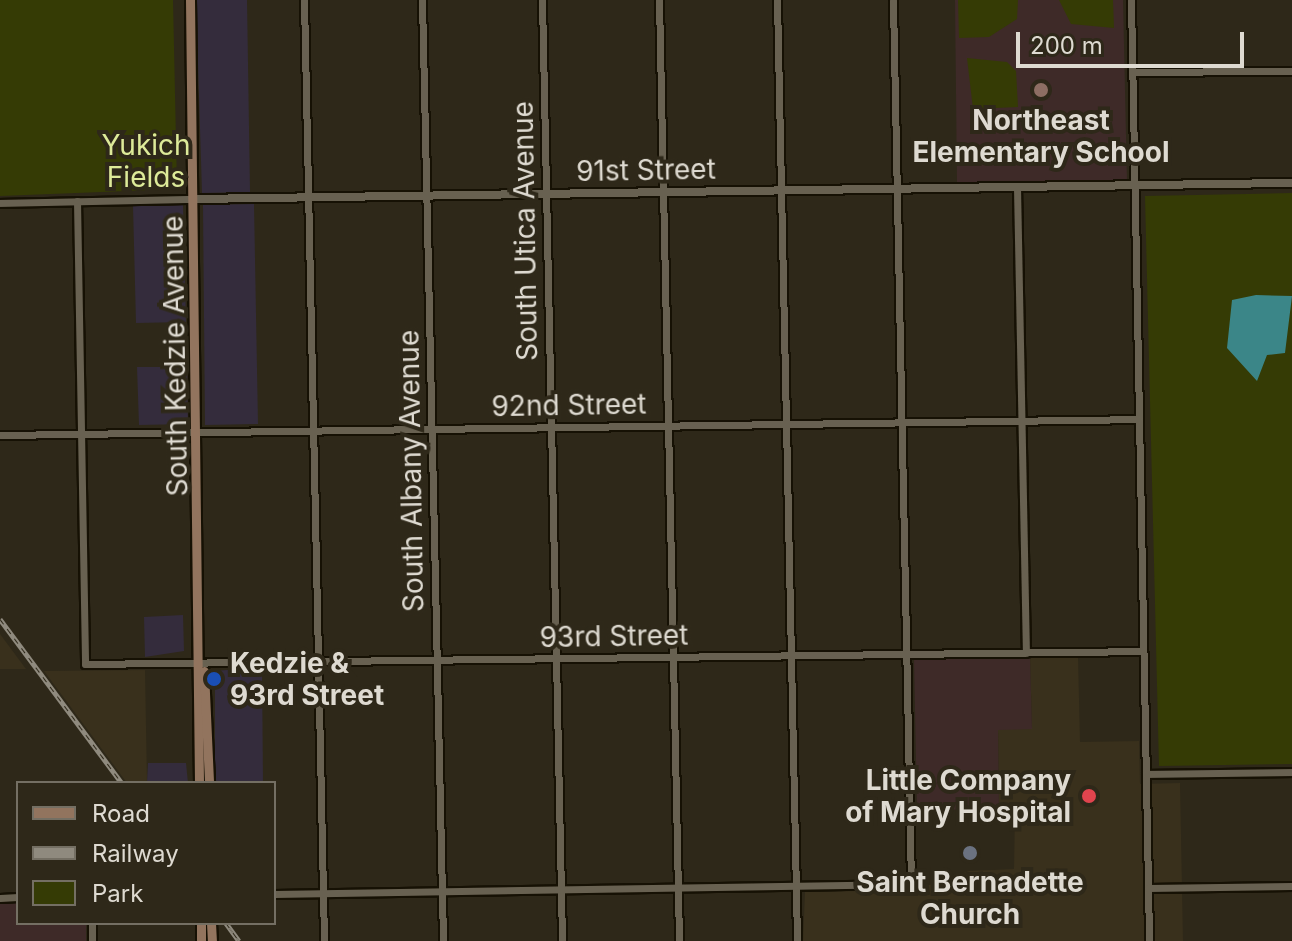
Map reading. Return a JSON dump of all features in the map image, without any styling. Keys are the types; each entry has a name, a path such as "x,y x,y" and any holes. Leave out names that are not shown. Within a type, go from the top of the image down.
{"main road":[{"name":"South Kedzie Avenue","path":"190,0 202,663 199,781"},
{"name":"South Kedzie Avenue","path":"202,663 209,781"}],"street":[{"path":"304,0 324,941"},
{"name":"South Albany Avenue","path":"422,0 443,941"},
{"name":"South Utica Avenue","path":"542,0 562,941"},
{"path":"659,0 679,941"},
{"path":"777,0 797,941"},
{"path":"276,894 911,884 893,0"},
{"path":"1131,0 1149,941"},
{"path":"1132,72 1292,71"},
{"name":"91st Street","path":"0,203 1292,183"},
{"path":"1017,187 1026,653"},
{"path":"77,201 81,433"},
{"name":"92nd Street","path":"0,435 1139,419"},
{"name":"93rd Street","path":"81,433 85,664 1143,651"},
{"path":"1146,774 1292,772"},
{"path":"1148,888 1292,886"}],"shaded area":[{"path":"196,0 247,0 250,192 202,193"},
{"name":"Northeast Elementary School","path":"955,0 1123,0 1127,181 957,183"},
{"path":"254,204 258,424 205,425 203,205"},
{"path":"183,205 186,322 136,323 133,206"},
{"path":"137,367 187,367 188,424 139,425"},
{"path":"183,615 184,651 145,657 144,617"},
{"path":"0,634 26,669 0,669"},
{"name":"Little Company of Mary Hospital","path":"1078,656 1080,742 1139,741 1140,784 1180,783 1183,941 803,941 805,892 915,890 969,871 1014,869 1015,809 999,809 998,729 1032,728 1030,657"},
{"path":"1030,657 1032,729 998,730 999,809 917,810 914,659"},
{"path":"262,667 263,781 215,781 215,671"},
{"path":"145,670 147,781 126,781 44,671"},
{"path":"148,763 186,763 188,781 147,781"},
{"path":"16,903 16,925 86,925 86,941 0,941 0,904"}],"green space":[{"name":"Yukich Fields","path":"0,0 173,0 177,189 0,196"},
{"path":"958,0 1018,0 1017,19 989,37 959,38"},
{"path":"1059,0 1113,0 1114,28 1071,24"},
{"path":"967,58 1007,62 1016,71 1018,107 973,109"},
{"path":"1292,193 1292,764 1159,766 1145,196"}],"water":[{"path":"1256,295 1292,296 1285,353 1267,355 1257,381 1227,348 1232,300"}],"railway":[{"path":"0,619 121,781"},
{"path":"227,925 239,941"}],"place":[{"name":"Northeast Elementary School","path":"1041,90"},
{"name":"Kedzie & 93rd Street","path":"214,679"},
{"name":"Little Company of Mary Hospital","path":"1089,796"},
{"name":"Saint Bernadette Church","path":"970,853"}]}
